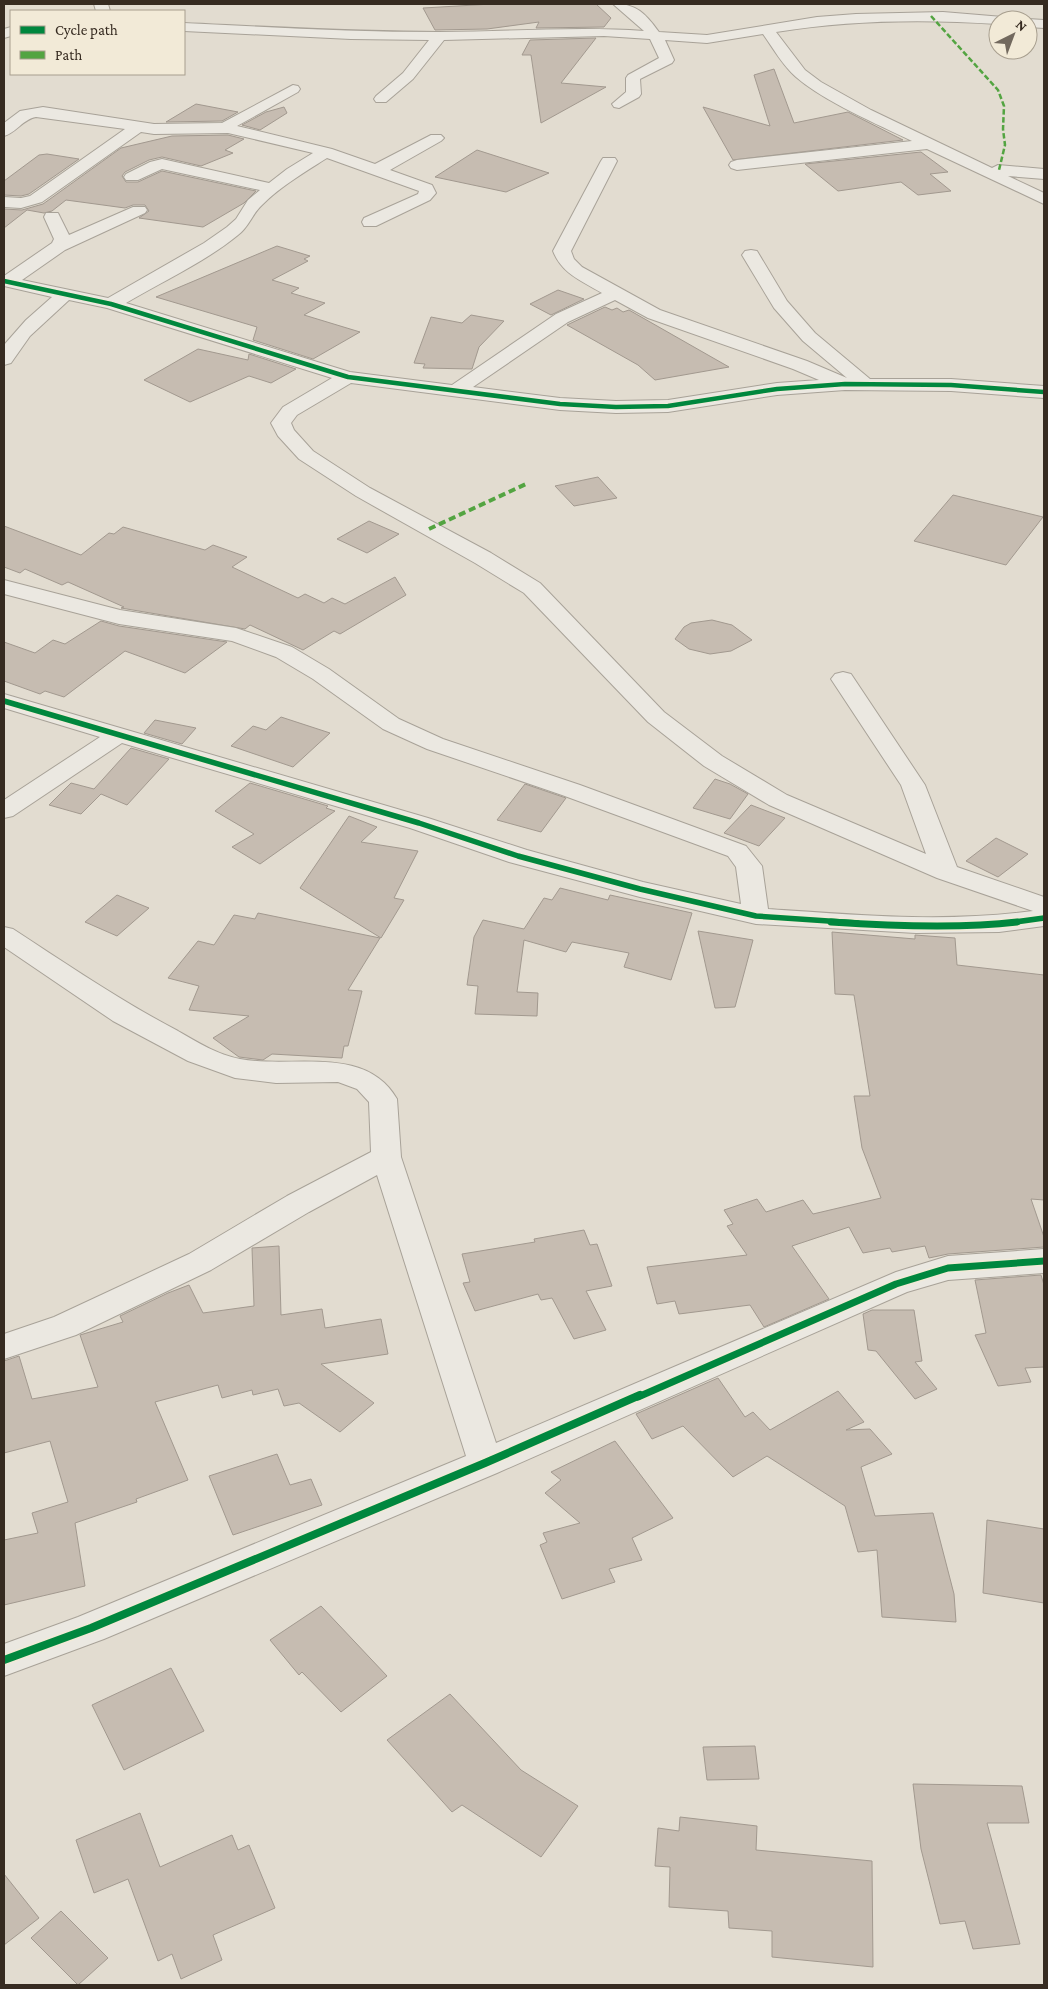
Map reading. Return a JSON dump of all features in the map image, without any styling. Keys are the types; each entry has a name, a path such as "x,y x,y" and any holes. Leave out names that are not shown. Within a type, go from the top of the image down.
{"street":[{"path":"619,104 634,94 633,78 666,62 656,35 637,14 620,4"},
{"path":"857,4 864,17"},
{"path":"934,4 943,16"},
{"path":"185,27 351,35 440,36 595,32 707,39 816,21 864,17 943,16 988,19"},
{"path":"766,29 800,73 808,79 866,113 1044,199"},
{"path":"381,99 408,76 440,36"},
{"path":"228,128 229,124 293,89"},
{"path":"4,131 21,116 29,112 42,112 138,126 181,130 228,128 326,152 426,188 428,193 370,222"},
{"path":"4,202 21,203 36,199 138,126"},
{"path":"377,170 436,138"},
{"path":"737,165 927,144"},
{"path":"111,304 210,248 233,231 242,222 254,203 271,188 326,152"},
{"path":"609,161 562,251 566,261 576,271 614,294 654,314 800,365 845,384"},
{"path":"132,177 162,164 271,188"},
{"path":"983,169 1044,174"},
{"path":"5,281 59,246 139,210"},
{"path":"52,217 62,240 59,246"},
{"path":"752,255 780,304 809,337 865,384"},
{"path":"5,281 111,304 348,377 560,404 616,407 668,406 777,389 845,384 951,385 1044,392"},
{"path":"4,359 13,345 47,310 66,294"},
{"path":"454,392 562,318 614,294"},
{"path":"348,377 290,411 281,423 285,432 306,455 363,492 483,558 532,588 656,716 713,761 778,800 946,872 1044,906"},
{"path":"4,587 120,617 236,635 284,652 320,674 391,724 435,744 737,851 749,866 756,916"},
{"path":"843,679 913,785 946,872"},
{"path":"4,701 419,823 518,856 640,889 756,916 916,925 999,924 1044,918"},
{"path":"4,811 118,735"},
{"path":"4,935 123,1014 198,1054 235,1068 276,1072 340,1072 367,1082 383,1099 386,1157 485,1463"},
{"path":"4,1347 65,1326 200,1262 298,1204 386,1157"},
{"path":"4,1660 91,1628 485,1463 896,1284 948,1268 1044,1261"}],"building":[{"path":"492,4 596,4 611,18 604,27 536,28 539,22 487,29 435,30 423,8"},
{"path":"596,38 561,83 606,87 541,123 531,55 522,55 530,40"},
{"path":"774,69 794,123 848,112 903,140 733,160 703,107 770,126 754,75"},
{"path":"196,104 238,112 222,121 166,122"},
{"path":"284,107 287,113 260,130 242,125 266,112"},
{"path":"228,135 244,139 225,150 233,153 201,166 162,157 149,160 125,172 122,176 126,182 138,182 162,171 256,191 244,203 203,227 139,218 149,211 145,205 133,205 125,208 66,200 52,211 44,213 27,210 4,228 4,209 22,210 43,204 121,148 172,136"},
{"path":"477,150 549,173 506,192 435,177"},
{"path":"921,152 948,172 930,174 951,191 918,195 901,182 838,191 805,164"},
{"path":"47,154 79,159 29,194 21,196 4,195 4,181 39,155"},
{"path":"277,246 310,256 304,259 308,261 272,280 299,288 291,293 325,303 304,315 360,332 313,359 253,340 257,327 156,297"},
{"path":"558,290 584,299 551,315 530,304"},
{"path":"605,307 612,310 617,308 623,312 629,310 729,367 655,380 638,365 567,325"},
{"path":"471,315 504,321 479,347 472,369 423,368 425,364 414,363 431,317 462,323"},
{"path":"198,349 248,360 249,354 296,369 271,383 249,376 190,402 144,380"},
{"path":"598,477 617,498 574,506 555,486"},
{"path":"953,495 1043,517 1006,565 914,541"},
{"path":"369,521 399,534 367,553 337,539"},
{"path":"4,526 81,555 109,533 114,534 123,527 205,550 213,545 247,557 232,567 298,598 305,594 324,603 332,598 345,604 395,577 406,595 340,634 334,631 303,650 250,625 245,629 121,608 124,607 68,582 62,585 25,569 20,573 4,567"},
{"path":"712,620 732,625 752,640 731,651 710,654 689,649 675,639 684,627 691,623"},
{"path":"101,621 119,626 227,642 185,673 125,651 64,697 45,691 40,694 4,681 4,642 35,653 53,640 65,644"},
{"path":"281,717 330,733 293,767 231,746 253,726 266,730"},
{"path":"155,720 196,728 182,744 144,733"},
{"path":"131,748 169,759 127,805 101,794 81,814 49,805 71,783 94,789"},
{"path":"715,779 730,784 748,794 730,819 693,808"},
{"path":"250,783 328,806 326,808 335,811 260,864 232,847 254,834 215,811"},
{"path":"525,784 566,798 541,832 497,820"},
{"path":"751,805 785,818 759,846 724,833"},
{"path":"349,816 377,827 361,842 418,851 394,898 404,900 381,938 300,888"},
{"path":"996,838 1028,854 998,877 966,861"},
{"path":"560,888 608,900 610,895 692,913 671,980 624,967 629,953 572,942 566,952 524,940 517,992 538,993 537,1016 475,1014 478,986 467,985 474,937 483,920 524,929 544,898 552,900"},
{"path":"117,895 149,908 117,936 85,922"},
{"path":"258,913 380,938 348,990 362,991 348,1046 344,1046 342,1058 272,1054 263,1060 239,1057 213,1038 249,1016 189,1010 199,986 168,978 198,941 214,945 234,915 255,919"},
{"path":"698,931 753,940 735,1007 715,1008"},
{"path":"832,932 915,939 915,935 955,938 957,965 1044,975 1044,1200 1031,1199 1044,1237 1044,1247 948,1254 929,1258 925,1246 892,1252 890,1248 863,1253 849,1227 792,1246 829,1299 764,1327 750,1305 679,1314 675,1301 657,1304 647,1267 747,1255 727,1226 733,1224 724,1210 757,1199 766,1212 803,1200 813,1214 881,1198 862,1148 854,1096 870,1096 854,995 835,994"},
{"path":"584,1230 590,1245 597,1244 612,1286 586,1291 606,1330 574,1339 552,1298 541,1300 538,1294 475,1311 463,1283 470,1282 462,1254 535,1242 534,1239"},
{"path":"279,1246 281,1315 322,1309 325,1328 381,1319 388,1354 321,1364 374,1403 340,1432 299,1403 284,1406 278,1389 253,1395 252,1390 222,1398 218,1385 155,1402 188,1480 136,1499 137,1502 75,1523 85,1586 4,1605 4,1540 38,1533 32,1513 68,1502 50,1441 4,1453 4,1361 19,1356 32,1399 98,1387 80,1335 123,1322 120,1316 189,1285 203,1313 254,1306 252,1248"},
{"path":"1041,1275 1044,1285 1044,1367 1025,1368 1031,1382 998,1386 975,1335 986,1333 975,1280"},
{"path":"872,1310 914,1310 922,1361 915,1362 937,1389 915,1399 876,1351 868,1350 863,1314"},
{"path":"718,1378 745,1417 753,1412 770,1430 838,1391 864,1422 846,1430 870,1429 892,1454 861,1467 875,1516 933,1513 954,1594 956,1622 882,1617 877,1550 858,1552 845,1506 767,1456 733,1477 683,1426 652,1439 636,1414"},
{"path":"615,1441 673,1518 632,1538 642,1560 609,1569 615,1582 562,1599 540,1545 547,1542 543,1533 580,1523 545,1493 561,1480 551,1472"},
{"path":"277,1454 290,1485 311,1479 322,1505 233,1535 209,1476"},
{"path":"987,1520 1044,1529 1044,1603 983,1593"},
{"path":"321,1606 387,1676 341,1712 302,1672 299,1675 270,1640"},
{"path":"171,1668 204,1731 124,1770 92,1705"},
{"path":"450,1694 521,1770 578,1806 541,1857 462,1805 452,1812 387,1740"},
{"path":"755,1746 759,1779 707,1780 703,1747"},
{"path":"913,1784 1022,1786 1029,1823 987,1823 1020,1944 973,1949 965,1921 940,1924 921,1849"},
{"path":"140,1813 160,1867 232,1835 238,1850 249,1845 275,1908 213,1935 222,1960 181,1979 172,1954 158,1961 128,1879 94,1893 76,1840"},
{"path":"680,1817 757,1826 756,1850 872,1861 873,1967 772,1957 772,1931 729,1928 728,1911 669,1907 670,1867 655,1866 658,1828 679,1831"},
{"path":"4,1874 39,1918 4,1945"},
{"path":"61,1911 108,1958 78,1985 31,1938"}],"marked path":[{"path":"931,16 998,90 1004,106 1003,129 1005,145 999,170"},
{"path":"429,529 526,484"}],"cycle path":[{"path":"4,281 111,304 348,377 560,404 616,407 668,406 777,389 845,384 951,385 1044,392"},
{"path":"4,701 419,823 518,856 640,889 756,916 916,925 999,924 1044,918"},
{"path":"4,1660 91,1628 485,1463 896,1284 948,1268 1044,1261"}]}
